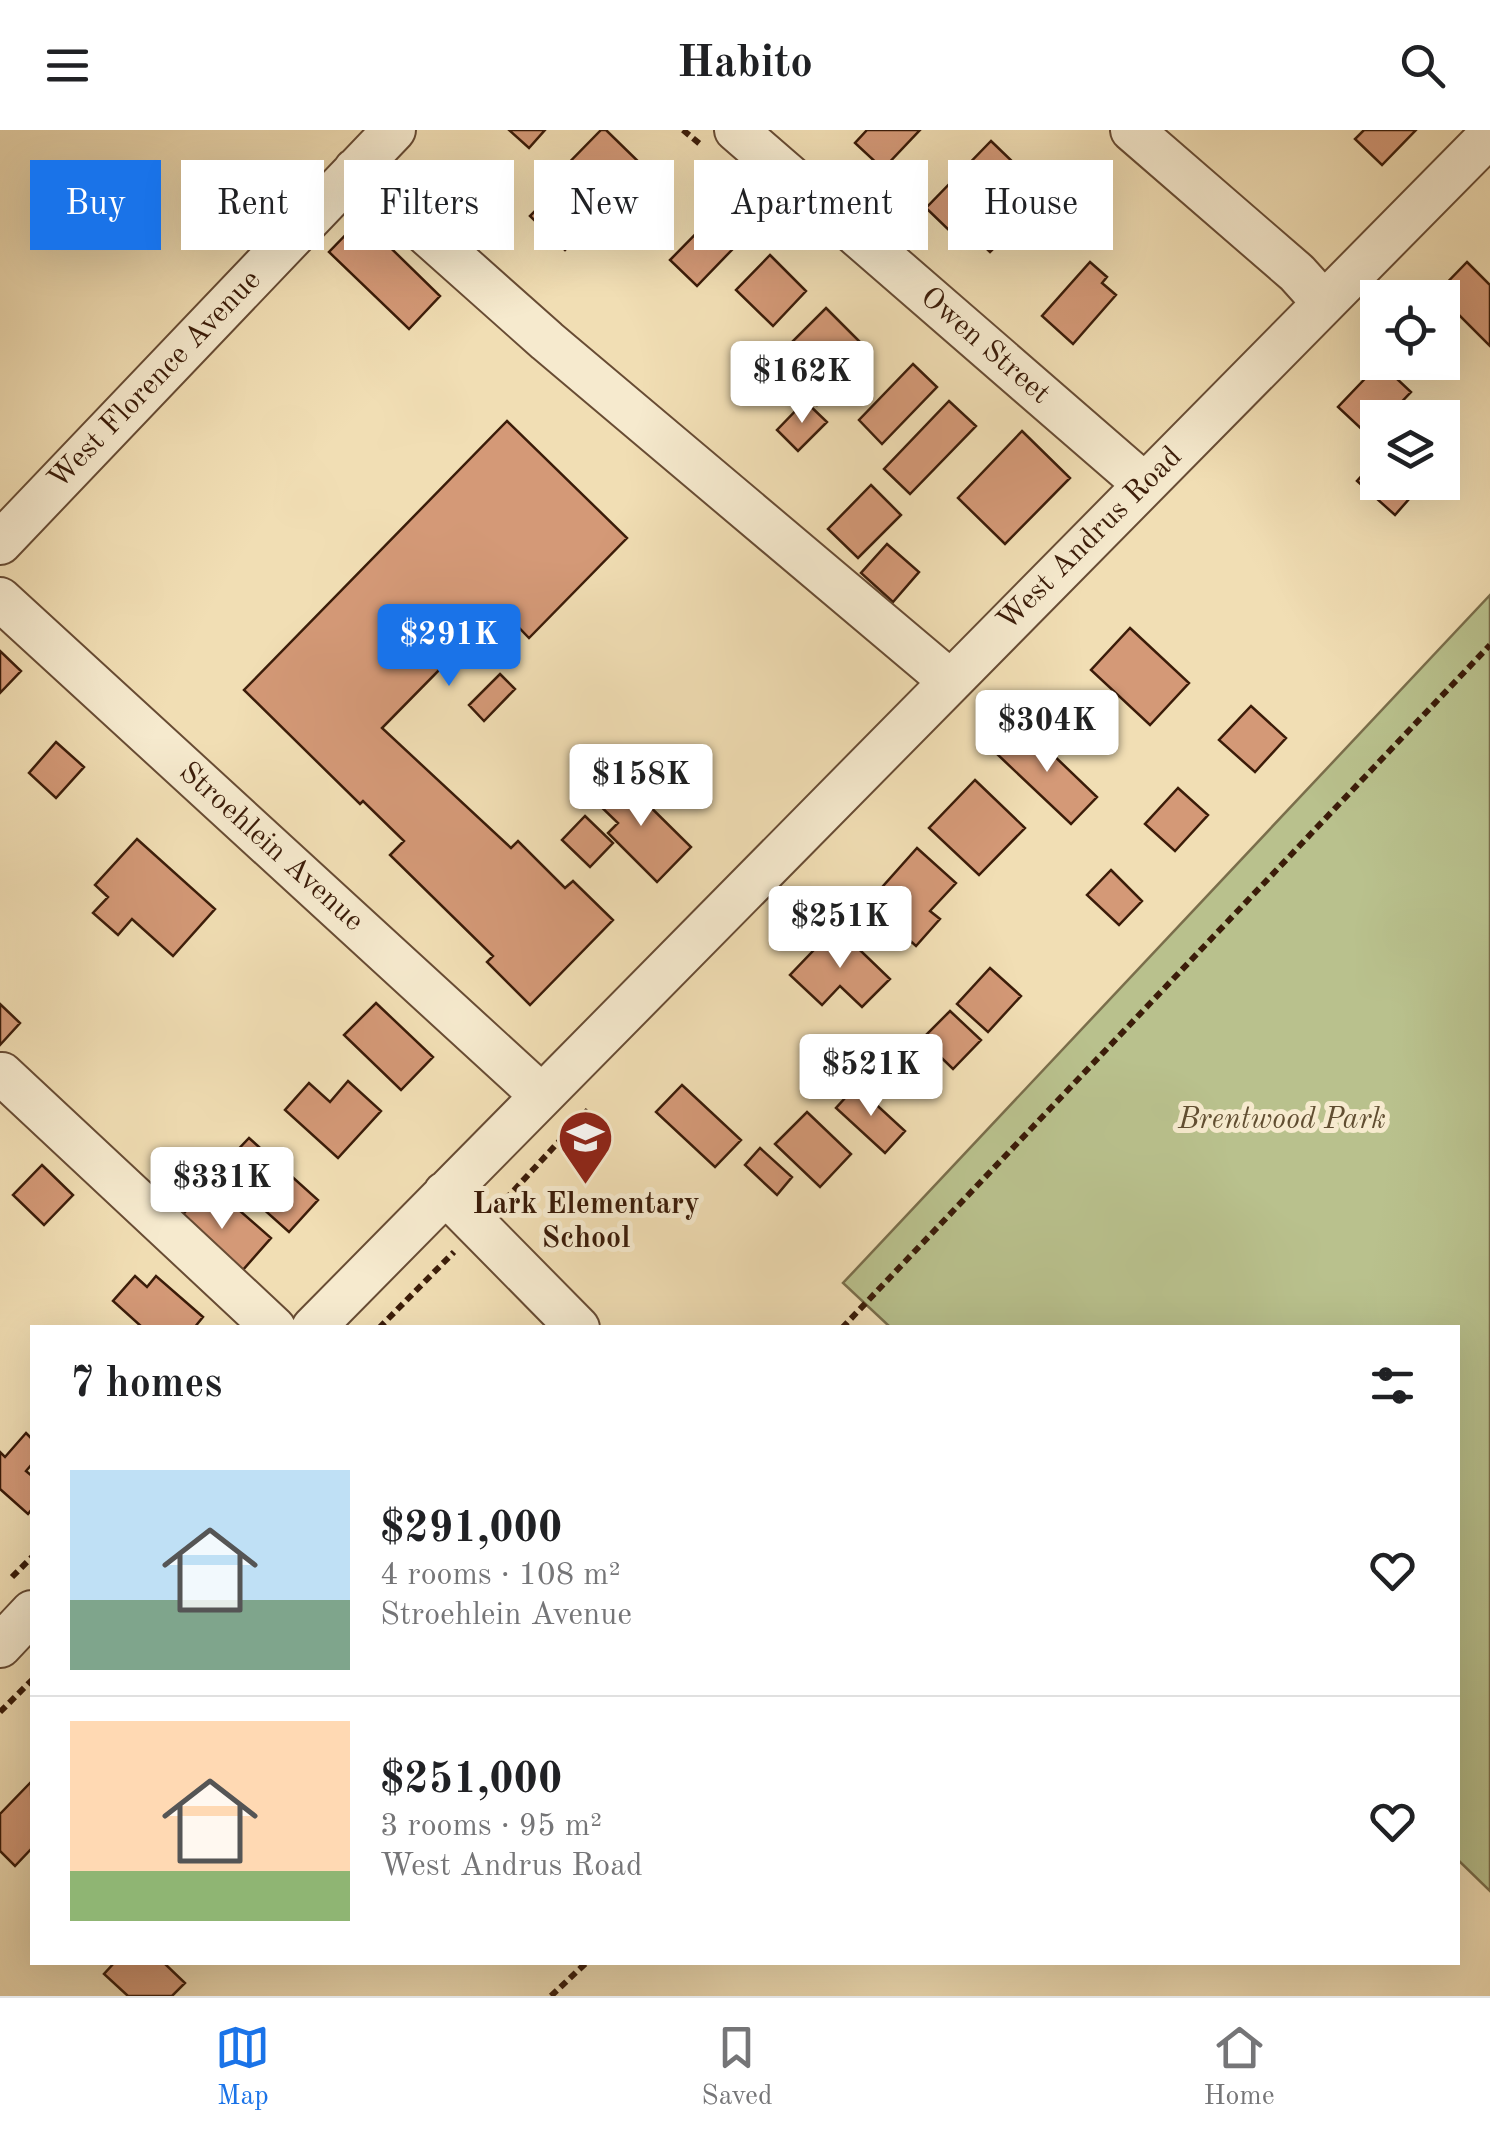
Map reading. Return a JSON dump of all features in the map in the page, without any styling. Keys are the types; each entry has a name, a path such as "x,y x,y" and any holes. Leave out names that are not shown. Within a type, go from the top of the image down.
{"street":[{"name":"West Florence Avenue","path":"365,160 394,130"},
{"name":"Owen Street","path":"736,130 1144,484"},
{"path":"1132,130 1324,302"},
{"name":"West Andrus Road","path":"316,1325 1490,135"},
{"name":"West Florence Avenue","path":"0,543 344,182"},
{"path":"445,250 950,681"},
{"name":"Stroehlein Avenue","path":"0,599 541,1095"},
{"path":"2,1074 271,1325"},
{"path":"445,1193 575,1325"},
{"path":"0,1646 30,1614"}],"path":[{"path":"845,1325 1490,645"},
{"path":"0,1712 30,1682"},
{"path":"551,1996 584,1965"}],"green space":[{"name":"Brentwood Park","path":"1490,595 1490,1891 1460,1862 1460,1325 888,1325 843,1283"}],"building":[{"path":"509,130 545,130 529,148"},
{"path":"601,130 606,130 637,160 572,160"},
{"path":"867,130 920,130 892,160 873,160 855,143"},
{"path":"1364,130 1416,130 1382,165 1355,139"},
{"path":"991,141 1011,160 973,160"},
{"path":"948,185 948,229 928,210"},
{"path":"694,236 694,250 732,250 697,286 670,260"},
{"path":"344,237 344,250 393,250 440,296 409,329 329,252"},
{"path":"770,255 806,291 773,326 736,290"},
{"path":"1090,262 1107,277 1102,283 1116,295 1073,344 1042,316"},
{"path":"1467,262 1490,285 1490,346 1460,316 1460,280 1450,280"},
{"path":"826,308 870,352 817,405 802,389 797,395 768,366"},
{"path":"913,364 937,387 882,444 859,420"},
{"path":"1364,380 1398,380 1411,392 1403,400 1360,400 1360,428 1338,407"},
{"path":"805,401 827,422 798,451 777,430"},
{"path":"949,401 976,426 910,494 884,469"},
{"path":"507,421 627,538 529,638 500,608 382,728 511,848 518,841 565,888 573,881 613,920 530,1005 487,962 493,956 390,855 404,841 363,801 360,804 244,690"},
{"path":"1022,431 1070,478 1005,544 958,498"},
{"path":"871,485 901,515 858,558 828,529"},
{"path":"1378,500 1408,500 1395,515"},
{"path":"887,544 919,572 893,602 861,573"},
{"path":"1130,628 1189,683 1150,725 1091,670"},
{"path":"0,651 21,671 0,693"},
{"path":"500,674 515,689 484,721 469,705"},
{"path":"1251,706 1286,738 1255,772 1219,740"},
{"path":"1023,726 1097,797 1071,824 997,754"},
{"path":"56,742 84,767 56,798 29,773"},
{"path":"617,774 691,847 657,882 608,833 618,823 593,799"},
{"path":"975,780 1025,828 979,875 929,828"},
{"path":"1178,788 1208,815 1175,851 1145,824"},
{"path":"585,816 613,843 590,867 562,840"},
{"path":"137,839 215,909 173,956 132,919 118,935 93,913 108,897 95,885"},
{"path":"917,848 956,883 930,911 940,919 916,946 868,903"},
{"path":"1111,870 1142,901 1119,925 1087,895"},
{"path":"836,927 890,979 862,1007 840,986 822,1005 790,975"},
{"path":"990,968 1021,996 988,1032 957,1004"},
{"path":"376,1003 433,1057 401,1090 344,1035"},
{"path":"0,1004 20,1023 0,1045"},
{"path":"950,1011 981,1040 953,1069 922,1039"},
{"path":"348,1081 381,1111 338,1158 285,1110 309,1083 330,1102"},
{"path":"682,1085 741,1140 715,1167 656,1112"},
{"path":"856,1086 905,1131 885,1153 836,1108"},
{"path":"807,1112 851,1154 820,1187 775,1144"},
{"path":"249,1138 318,1200 289,1232 231,1180 242,1167 231,1157"},
{"path":"760,1148 792,1177 777,1195 745,1165"},
{"path":"42,1165 73,1195 44,1225 13,1195"},
{"path":"209,1184 271,1238 235,1279 174,1225"},
{"path":"135,1276 147,1287 156,1276 203,1317 196,1325 140,1325 113,1301"},
{"path":"26,1433 30,1437 30,1466 26,1471 30,1474 28,1514 0,1489 0,1452 5,1457"},
{"path":"30,1783 30,1850 15,1866 0,1851 0,1814"},
{"path":"112,1965 166,1965 185,1983 172,1996 128,1996 104,1974"}],"place":[{"name":"Lark Elementary School","path":"586,1186"}]}
